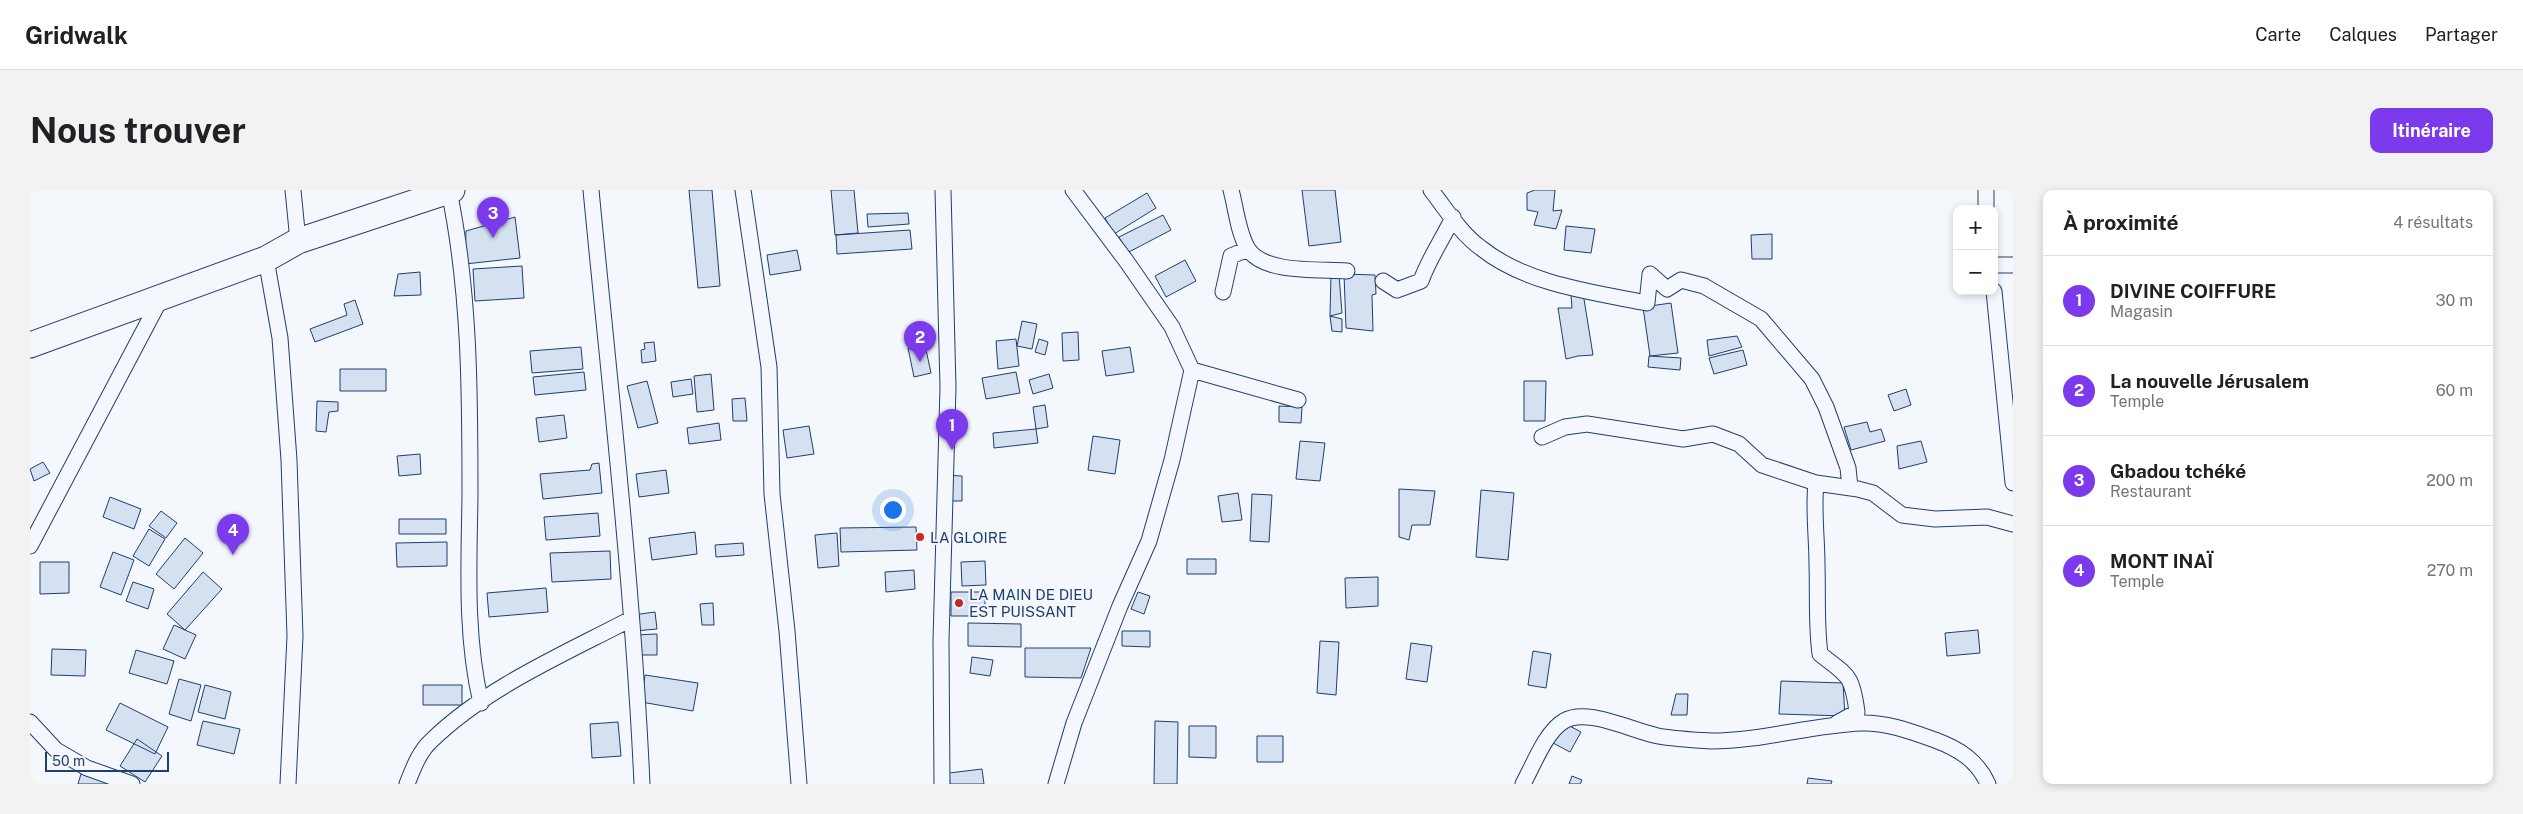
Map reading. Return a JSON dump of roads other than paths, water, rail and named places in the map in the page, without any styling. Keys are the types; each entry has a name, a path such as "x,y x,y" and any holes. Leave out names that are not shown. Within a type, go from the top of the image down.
{"highway":[{"path":"30,345 266,259 298,241 450,190"}],"street":[{"path":"293,190 298,241"},
{"path":"450,190 459,238 466,308 470,396 471,652 481,703"},
{"path":"591,190 631,619 642,784"},
{"path":"743,190 769,367 772,494 787,631 800,784"},
{"path":"942,784 941,641 948,388 943,190"},
{"path":"1056,784 1088,687 1120,606 1150,541 1172,460 1192,370 1172,327 1127,262 1073,190"},
{"path":"1231,190 1248,249 1258,260 1286,268 1347,271"},
{"path":"1431,190 1479,247 1506,266 1579,289 1647,303 1650,274 1667,289 1681,280 1704,286 1761,319 1812,379 1826,408 1848,468 1850,486 1873,493 1902,515 1935,520 1987,517 2013,524"},
{"path":"1986,190 1986,205"},
{"path":"1383,281 1397,290 1421,281 1428,262 1441,243 1453,217"},
{"path":"1223,292 1231,256 1248,249"},
{"path":"266,259 280,338 289,460 295,636 288,784"},
{"path":"1998,265 2013,265"},
{"path":"1994,295 2013,483"},
{"path":"30,546 161,298"},
{"path":"1192,370 1298,400"},
{"path":"1542,437 1565,426 1586,424 1683,439 1713,434 1739,444 1762,466 1816,483 1858,489"},
{"path":"1816,483 1813,507 1817,552 1816,624 1820,654 1845,672 1854,692 1857,712 1830,728"},
{"path":"407,784 414,766 430,742 481,703 509,684 631,619"},
{"path":"1523,784 1551,732 1564,721 1582,715 1659,736 1711,741 1862,723 1900,728 1941,742 1968,756 1982,770 1988,784"},
{"path":"30,722 56,750 87,768 132,784"}],"place":[{"name":"Gbadou tchéké","path":"493,238"},
{"name":"La nouvelle Jérusalem","path":"920,362"},
{"name":"DIVINE COIFFURE","path":"952,450"},
{"name":"LA GLOIRE","path":"920,537"},
{"name":"MONT INAÏ","path":"233,555"},
{"name":"LA MAIN DE DIEU EST PUISSANT","path":"959,603"}]}
